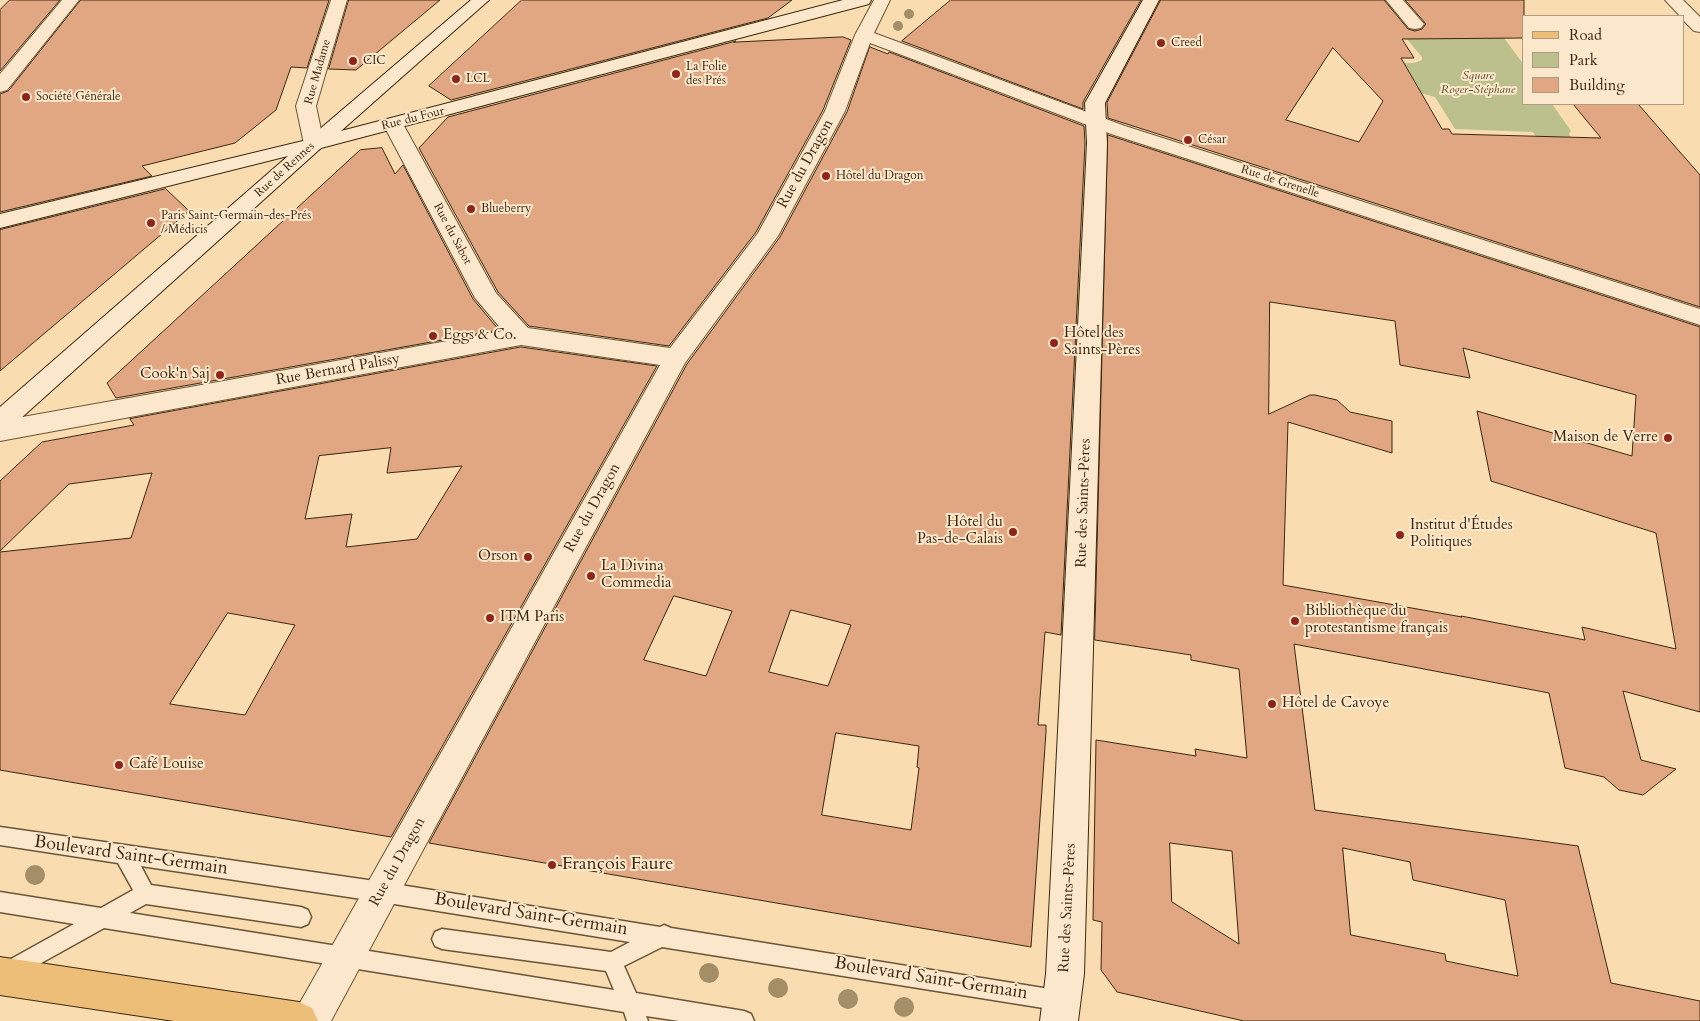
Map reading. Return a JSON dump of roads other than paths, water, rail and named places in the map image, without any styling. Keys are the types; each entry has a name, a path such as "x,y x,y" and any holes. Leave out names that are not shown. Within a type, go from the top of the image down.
{"main road":[{"path":"0,976 299,1021"}],"street":[{"path":"0,86 71,0"},
{"name":"Rue Madame","path":"314,144 306,106 340,0"},
{"name":"Rue de Rennes","path":"0,422 314,144 481,0"},
{"name":"Rue du Four","path":"0,221 314,144 864,0"},
{"name":"Rue du Dragon","path":"310,1021 676,358 767,236 835,111 864,35 882,0"},
{"name":"Rue des Saints-Pères","path":"1060,1011 1065,974 1076,720 1097,143 1095,103 1152,0"},
{"path":"1394,0 1415,24"},
{"path":"1673,0 1700,27"},
{"name":"Rue de Grenelle","path":"864,35 1118,130 1700,317"},
{"name":"Rue du Sabot","path":"392,124 487,298 522,336"},
{"name":"Rue Bernard Palissy","path":"0,431 522,336 676,358"}],"lane":[{"name":"Boulevard Saint-Germain","path":"0,836 125,856 382,892 664,936 1060,1011"},
{"path":"125,856 145,894"},
{"path":"0,976 145,894 301,917"},
{"path":"0,902 744,1021"},
{"path":"442,938 612,962 664,936"},
{"path":"612,962 638,1021"}],"place":[{"name":"Creed","path":"1161,43"},
{"name":"CIC","path":"353,61"},
{"name":"La Folie des Prés","path":"676,74"},
{"name":"LCL","path":"456,79"},
{"name":"Société Générale","path":"26,97"},
{"name":"César","path":"1188,140"},
{"name":"Hôtel du Dragon","path":"826,176"},
{"name":"Blueberry","path":"471,209"},
{"name":"Paris Saint-Germain-des-Prés / Médicis","path":"151,223"},
{"name":"Eggs & Co.","path":"433,336"},
{"name":"Hôtel des Saints-Pères","path":"1054,343"},
{"name":"Cook'n Saj","path":"220,375"},
{"name":"Maison de Verre","path":"1668,438"},
{"name":"Hôtel du Pas-de-Calais","path":"1013,532"},
{"name":"Institut d'Études Politiques","path":"1400,535"},
{"name":"Orson","path":"528,557"},
{"name":"La Divina Commedia","path":"591,576"},
{"name":"ITM Paris","path":"490,618"},
{"name":"Bibliothèque du protestantisme français","path":"1295,621"},
{"name":"Hôtel de Cavoye","path":"1272,704"},
{"name":"Café Louise","path":"119,765"},
{"name":"François Faure","path":"552,865"}],"park label":[{"name":"Square Roger-Stéphane","path":"1478,83"}]}
